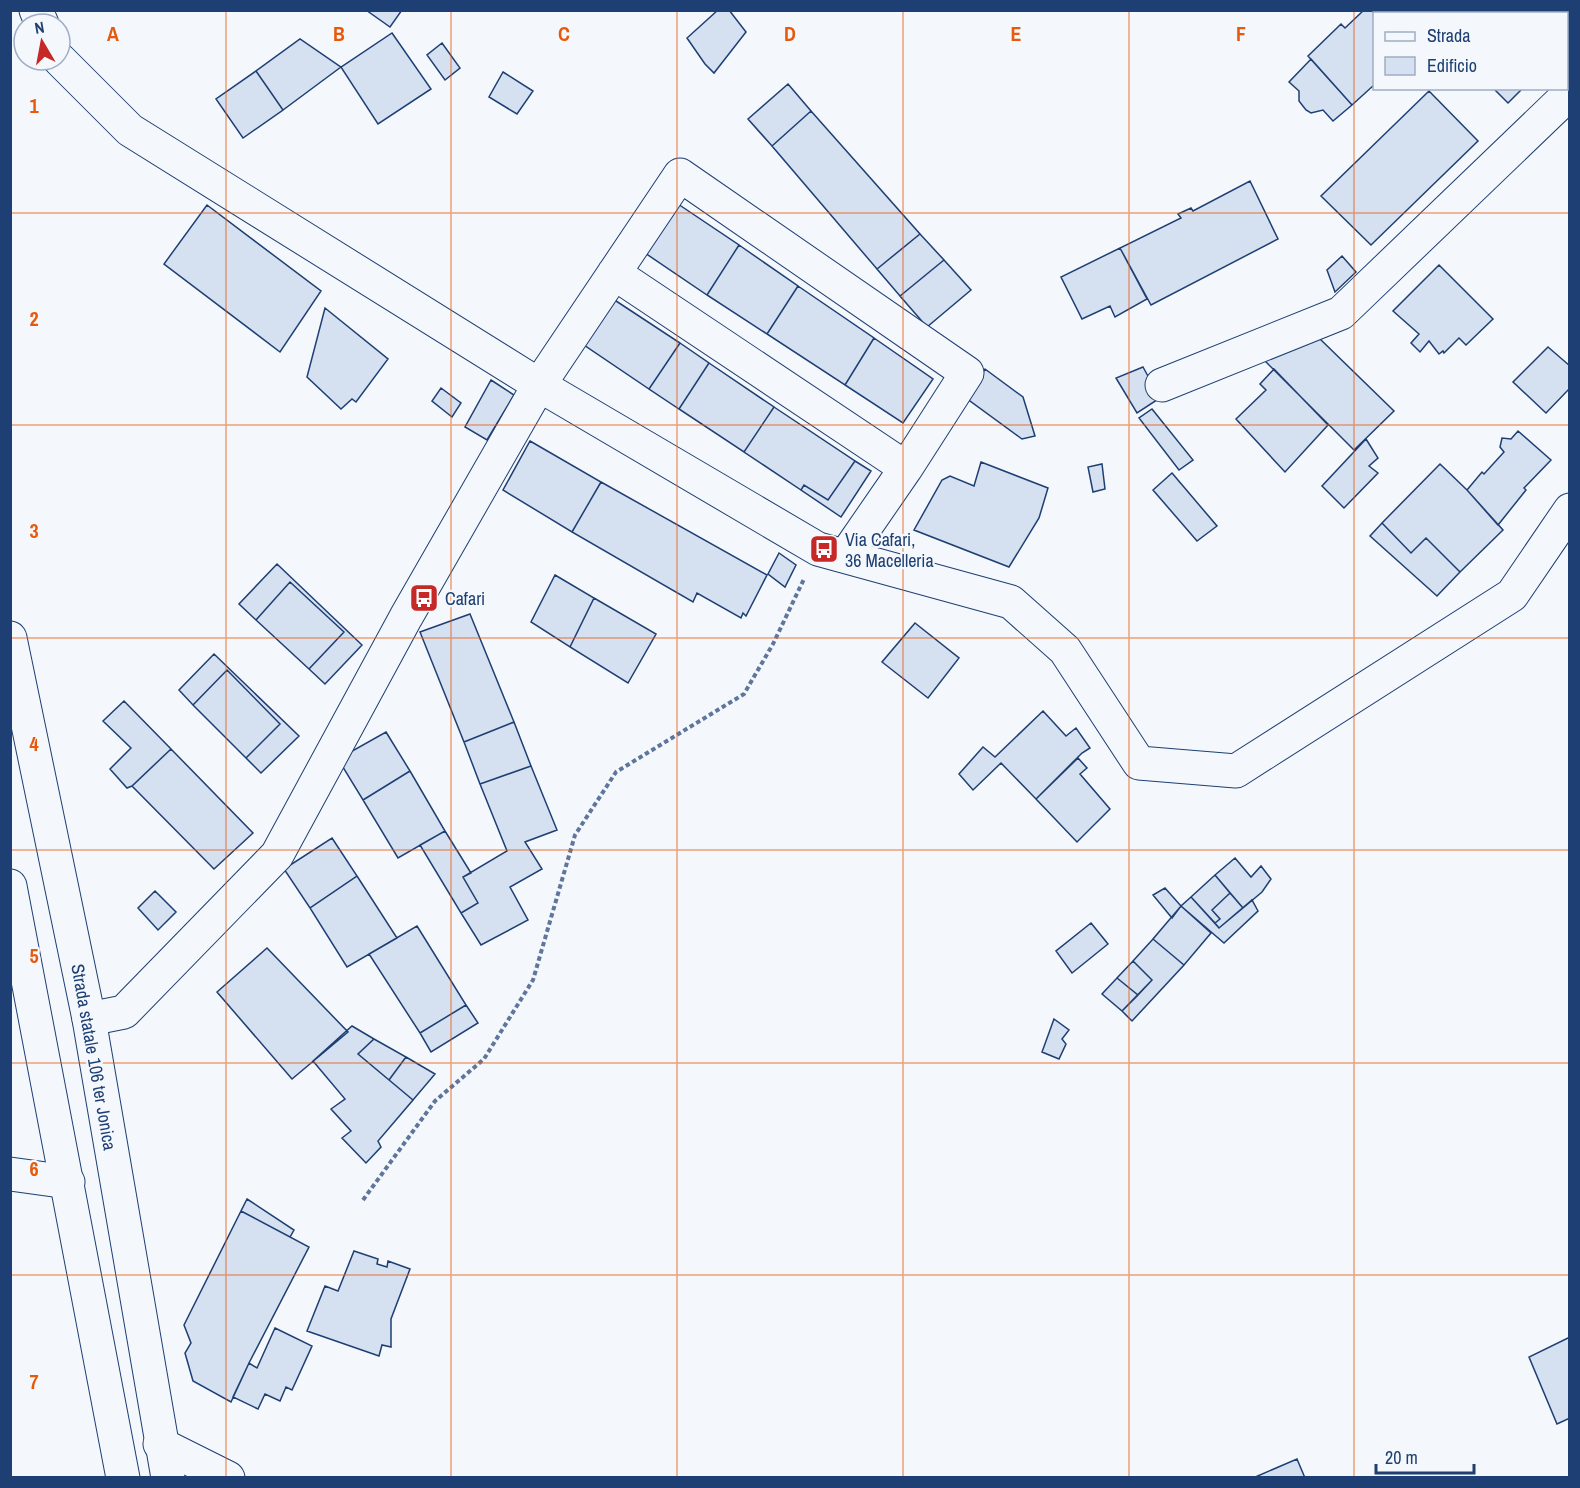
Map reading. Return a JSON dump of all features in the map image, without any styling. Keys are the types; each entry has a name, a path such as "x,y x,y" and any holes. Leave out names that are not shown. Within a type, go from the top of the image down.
{"street":[{"path":"72,72 130,130 539,385 832,552 1011,602 1065,650 1139,763 1236,771 1512,595 1569,510"},
{"path":"1162,385 1341,313 1569,93"},
{"path":"89,1019 124,1012 277,855 406,617 539,385 680,175 967,373 906,468 832,552"},
{"path":"614,273 906,468"},
{"name":"Strada statale 106 ter Jonica","path":"10,638 89,1019 160,1444 168,1478"},
{"path":"10,886 123,1478"},
{"path":"10,1174 68,1182"},
{"path":"160,1444 228,1478"}],"path":[{"path":"363,1200 435,1101 484,1059 533,980 575,835 616,772 744,694 832,552"}],"building":[{"path":"366,10 402,10 390,27"},
{"path":"718,10 729,10 746,32 714,73 687,38"},
{"path":"1364,10 1373,12 1373,86 1352,105 1308,56 1341,24 1345,28"},
{"path":"1518,10 1570,10 1570,44 1568,46 1568,12 1516,12"},
{"path":"392,33 431,89 378,124 341,67"},
{"path":"300,39 341,67 283,110 256,71"},
{"path":"442,43 460,68 445,80 427,55"},
{"path":"1311,59 1352,105 1333,121 1323,110 1311,113 1306,110 1299,101 1299,91 1289,82"},
{"path":"256,71 283,110 243,138 216,99"},
{"path":"503,72 533,91 517,114 489,97"},
{"path":"788,84 811,111 772,146 748,119"},
{"path":"1495,90 1521,90 1508,103"},
{"path":"1429,91 1478,141 1371,245 1321,196"},
{"path":"811,111 920,234 877,269 772,146"},
{"path":"1250,181 1278,239 1151,305 1120,248 1181,218 1178,214 1191,208 1193,211"},
{"path":"675,202 739,245 707,295 642,251"},
{"path":"207,205 321,291 280,352 164,264"},
{"path":"920,234 944,260 900,296 877,269"},
{"path":"739,245 798,286 767,334 707,295"},
{"path":"1120,248 1147,299 1115,317 1110,306 1082,319 1061,277"},
{"path":"1342,256 1356,272 1335,292 1327,270"},
{"path":"944,260 971,290 927,327 900,296"},
{"path":"1439,265 1493,319 1466,345 1459,338 1444,353 1443,351 1439,354 1429,341 1420,352 1411,343 1419,334 1393,311"},
{"path":"798,286 874,338 845,385 767,334"},
{"path":"610,297 680,343 649,389 581,343"},
{"path":"325,308 388,359 356,402 352,399 341,409 307,377"},
{"path":"874,338 933,379 903,423 845,385"},
{"path":"1319,338 1394,411 1354,450 1258,354"},
{"path":"680,343 709,363 679,409 649,389"},
{"path":"1548,347 1570,366 1570,388 1546,413 1513,382"},
{"path":"709,363 774,407 744,452 679,409"},
{"path":"1143,367 1160,398 1137,413 1116,378"},
{"path":"985,369 1023,397 1035,436 1022,439 966,398"},
{"path":"1274,369 1328,425 1285,472 1236,419 1266,390 1260,384"},
{"path":"491,380 514,395 487,440 465,427"},
{"path":"441,388 461,403 452,417 432,401"},
{"path":"774,407 855,461 828,500 804,485 801,490 744,452"},
{"path":"1152,409 1193,460 1179,470 1139,418"},
{"path":"1518,431 1551,460 1524,488 1526,490 1498,525 1467,490 1482,472 1484,474 1504,452 1500,447 1502,438 1511,439"},
{"path":"1366,439 1378,458 1369,466 1378,473 1344,508 1322,486"},
{"path":"530,441 601,482 572,532 503,490"},
{"path":"855,461 871,471 841,517 801,490 804,485 828,500"},
{"path":"981,462 1048,488 1039,518 1009,567 914,530 942,480 950,476 974,486"},
{"path":"1102,464 1105,489 1093,492 1088,467"},
{"path":"1440,464 1503,530 1460,572 1426,538 1411,553 1382,523"},
{"path":"1172,473 1217,526 1197,541 1153,490"},
{"path":"601,482 767,575 746,616 743,613 741,618 697,593 693,602 572,532"},
{"path":"1382,523 1411,553 1426,538 1460,572 1437,596 1370,536"},
{"path":"779,553 796,565 785,587 768,574"},
{"path":"277,564 362,645 325,684 309,669 344,632 290,582 256,620 239,604"},
{"path":"555,575 594,598 570,647 531,622"},
{"path":"290,582 344,632 309,669 256,620"},
{"path":"594,598 656,634 628,683 570,647"},
{"path":"470,614 514,722 464,742 420,632"},
{"path":"915,623 959,658 928,698 882,662"},
{"path":"214,654 299,736 261,773 246,758 280,724 227,670 193,705 179,690"},
{"path":"227,670 280,724 246,758 193,705"},
{"path":"124,701 171,749 132,786 127,788 110,769 131,748 103,721"},
{"path":"1043,711 1066,736 1076,728 1090,748 1082,753 1036,799 1001,763 973,790 959,774 983,747 995,757"},
{"path":"514,722 531,766 480,784 464,742"},
{"path":"386,732 410,771 363,800 338,759"},
{"path":"171,749 253,833 214,869 132,786"},
{"path":"1078,758 1087,768 1080,774 1110,809 1077,842 1036,799"},
{"path":"531,766 557,830 525,842 542,869 510,887 528,920 481,945 461,913 478,903 463,877 507,851 480,784"},
{"path":"410,771 445,831 398,858 363,800"},
{"path":"445,831 471,873 463,877 478,903 461,913 420,845"},
{"path":"332,838 357,876 310,908 284,869"},
{"path":"1235,858 1251,877 1261,866 1271,879 1262,892 1243,908 1215,875"},
{"path":"1215,875 1230,893 1212,910 1220,919 1215,923 1191,897"},
{"path":"357,876 397,938 347,967 310,908"},
{"path":"1165,888 1181,906 1172,918 1153,895"},
{"path":"155,891 176,912 158,930 138,908"},
{"path":"1230,893 1243,908 1219,928 1215,923 1220,919 1212,910"},
{"path":"1191,897 1219,928 1252,900 1258,911 1224,943 1181,906"},
{"path":"1181,906 1211,933 1184,965 1153,939"},
{"path":"1091,923 1108,944 1072,973 1056,951"},
{"path":"417,926 466,1005 420,1033 369,954"},
{"path":"1153,939 1184,965 1132,1021 1122,1011 1152,980 1133,961"},
{"path":"267,948 348,1032 292,1079 217,992"},
{"path":"1133,961 1152,980 1138,995 1117,978"},
{"path":"1117,978 1138,995 1122,1011 1102,994"},
{"path":"466,1005 478,1023 431,1052 420,1033"},
{"path":"1054,1019 1069,1030 1062,1039 1066,1044 1059,1059 1042,1052"},
{"path":"352,1026 374,1039 358,1054 413,1100 378,1141 381,1147 366,1163 342,1138 351,1131 331,1109 345,1099 313,1061"},
{"path":"374,1039 406,1057 389,1080 358,1054"},
{"path":"406,1057 435,1074 413,1100 389,1080"},
{"path":"247,1199 294,1230 290,1237 241,1211"},
{"path":"241,1211 309,1247 231,1402 193,1381 185,1353 191,1343 184,1325"},
{"path":"354,1251 378,1259 377,1264 387,1267 388,1261 410,1269 391,1319 391,1347 382,1345 379,1356 307,1331 325,1286 338,1291"},
{"path":"275,1328 312,1346 292,1390 286,1387 280,1401 265,1394 258,1409 233,1397 249,1363 257,1368"},
{"path":"1570,1337 1570,1418 1557,1424 1529,1357"},
{"path":"1297,1459 1305,1478 1253,1478"}],"place":[{"name":"Via Cafari, 36 Macelleria","path":"824,549"},
{"name":"Cafari","path":"424,598"}]}
